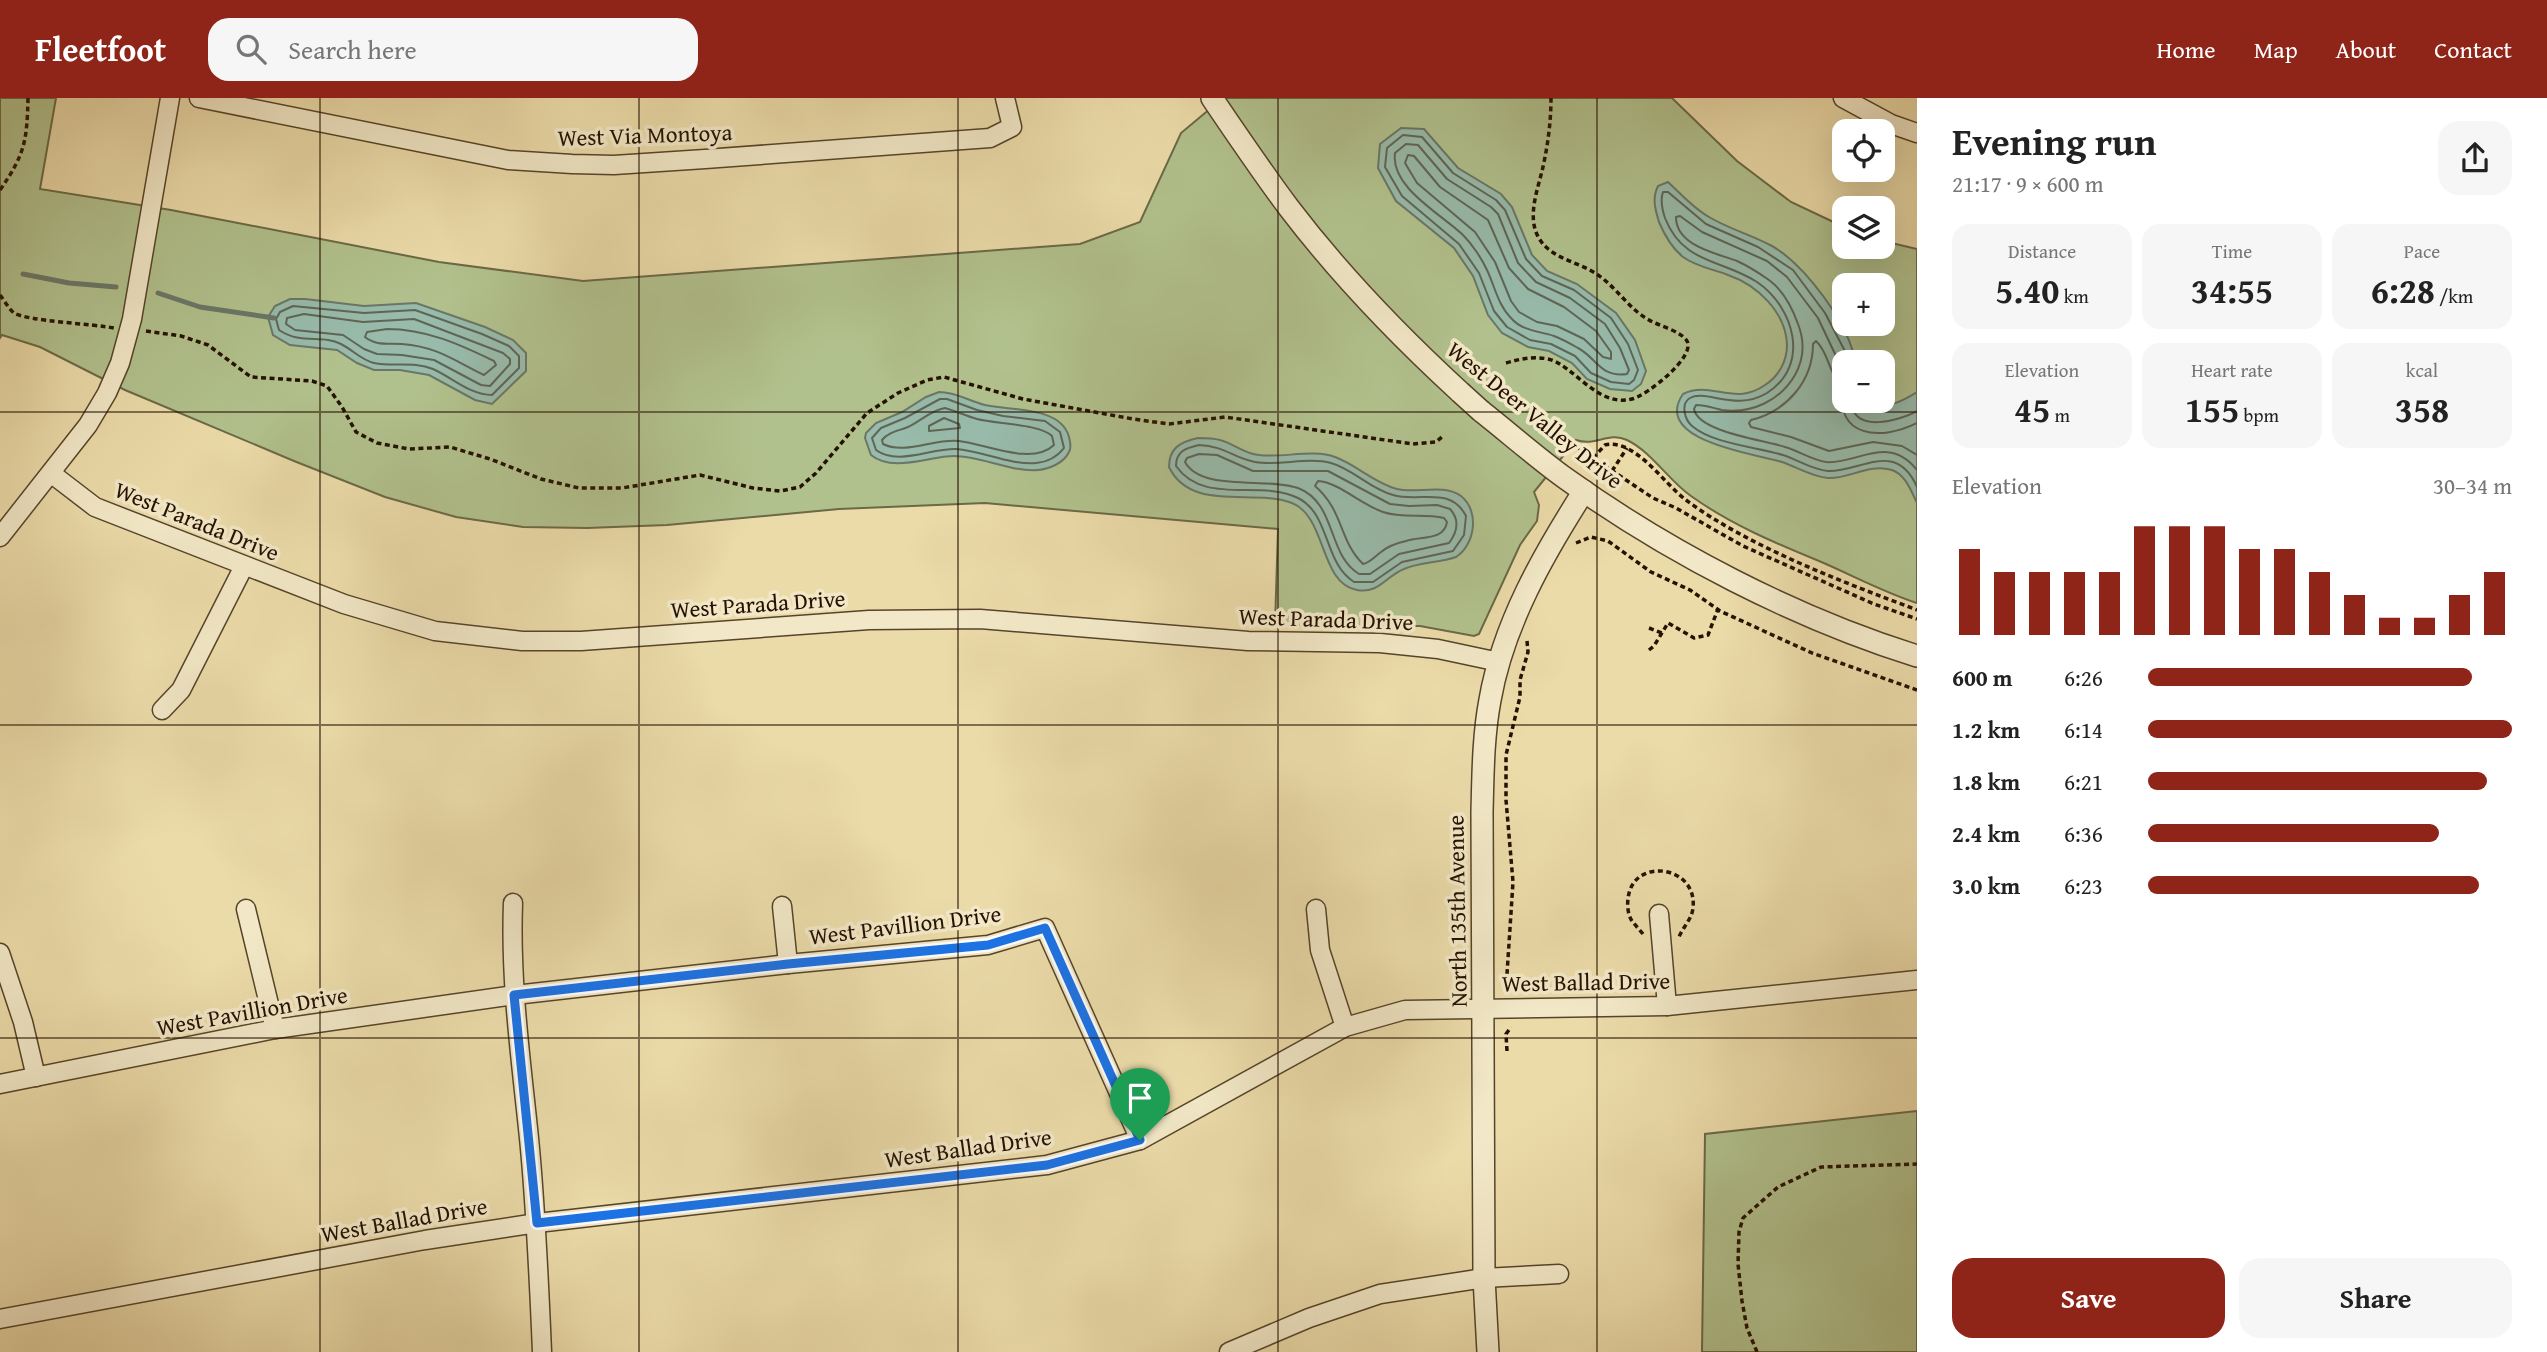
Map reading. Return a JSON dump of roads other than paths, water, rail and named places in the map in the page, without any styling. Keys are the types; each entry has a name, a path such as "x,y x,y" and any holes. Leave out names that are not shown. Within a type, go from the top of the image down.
{"street":[{"path":"0,537 88,425 107,393 120,363 129,331 170,98"},
{"name":"West Via Montoya","path":"198,98 508,160 614,165 990,138 1012,127 1005,98"},
{"name":"West Deer Valley Drive","path":"1212,98 1288,207 1374,310 1481,411 1584,491 1727,577 1808,614 1917,656"},
{"path":"1843,98 1891,124 1917,133"},
{"name":"West Parada Drive","path":"52,474 95,507 344,604 435,631 522,641 581,641 869,620 980,619 1248,641 1380,643 1438,649 1499,662"},
{"name":"North 135th Avenue","path":"1488,1352 1484,1278 1483,762 1490,700 1499,662 1517,610 1584,491"},
{"path":"162,710 181,690 244,566"},
{"path":"513,903 511,936 514,995 537,1223 542,1352"},
{"name":"West Pavillion Drive","path":"782,906 788,964"},
{"path":"246,909 275,1028"},
{"path":"1317,909 1320,950 1345,1027"},
{"path":"1659,914 1667,1006"},
{"name":"West Pavillion Drive","path":"0,1084 275,1028 514,995 988,945 1045,928 1140,1140"},
{"path":"0,953 23,1022 36,1077"},
{"name":"West Ballad Drive","path":"0,1319 425,1240 537,1223 1047,1165 1140,1140 1345,1027 1405,1010 1667,1006 1917,980"},
{"path":"1229,1352 1308,1318 1380,1294 1484,1278 1559,1274"}],"water":[{"path":"1401,128 1424,129 1458,168 1501,194 1512,207 1532,255 1547,271 1577,284 1616,313 1635,340 1646,371 1641,384 1632,391 1610,389 1587,379 1572,363 1549,351 1528,347 1502,333 1488,315 1473,276 1454,248 1396,201 1378,168 1380,144"},
{"path":"1668,182 1709,217 1772,246 1798,267 1824,297 1832,309 1832,336 1847,336 1852,350 1832,350 1832,413 1895,413 1895,403 1917,392 1917,503 1904,479 1892,470 1875,468 1836,478 1822,477 1782,462 1711,443 1693,434 1681,423 1677,410 1683,394 1693,390 1733,394 1754,391 1778,373 1786,357 1787,345 1776,311 1759,293 1739,280 1688,260 1672,245 1659,222 1655,204 1658,186"},
{"path":"290,299 364,306 416,303 485,327 513,340 526,353 526,371 492,404 475,400 429,375 400,370 374,370 337,350 290,345 273,335 268,317 275,306"},
{"path":"939,392 985,405 1046,415 1064,427 1069,437 1070,450 1060,462 1038,470 1017,469 975,458 954,456 890,463 871,455 865,438 866,433 876,423"},
{"path":"1198,438 1220,440 1259,455 1327,455 1343,460 1381,483 1397,489 1438,489 1454,492 1467,502 1471,510 1471,536 1456,557 1410,567 1377,587 1365,591 1357,590 1345,585 1336,575 1312,522 1303,510 1292,503 1277,499 1208,495 1192,490 1179,481 1169,467 1171,455 1181,444"}],"waterway":[{"path":"23,274 69,283 116,287"},
{"path":"158,293 200,307 274,318"}]}
